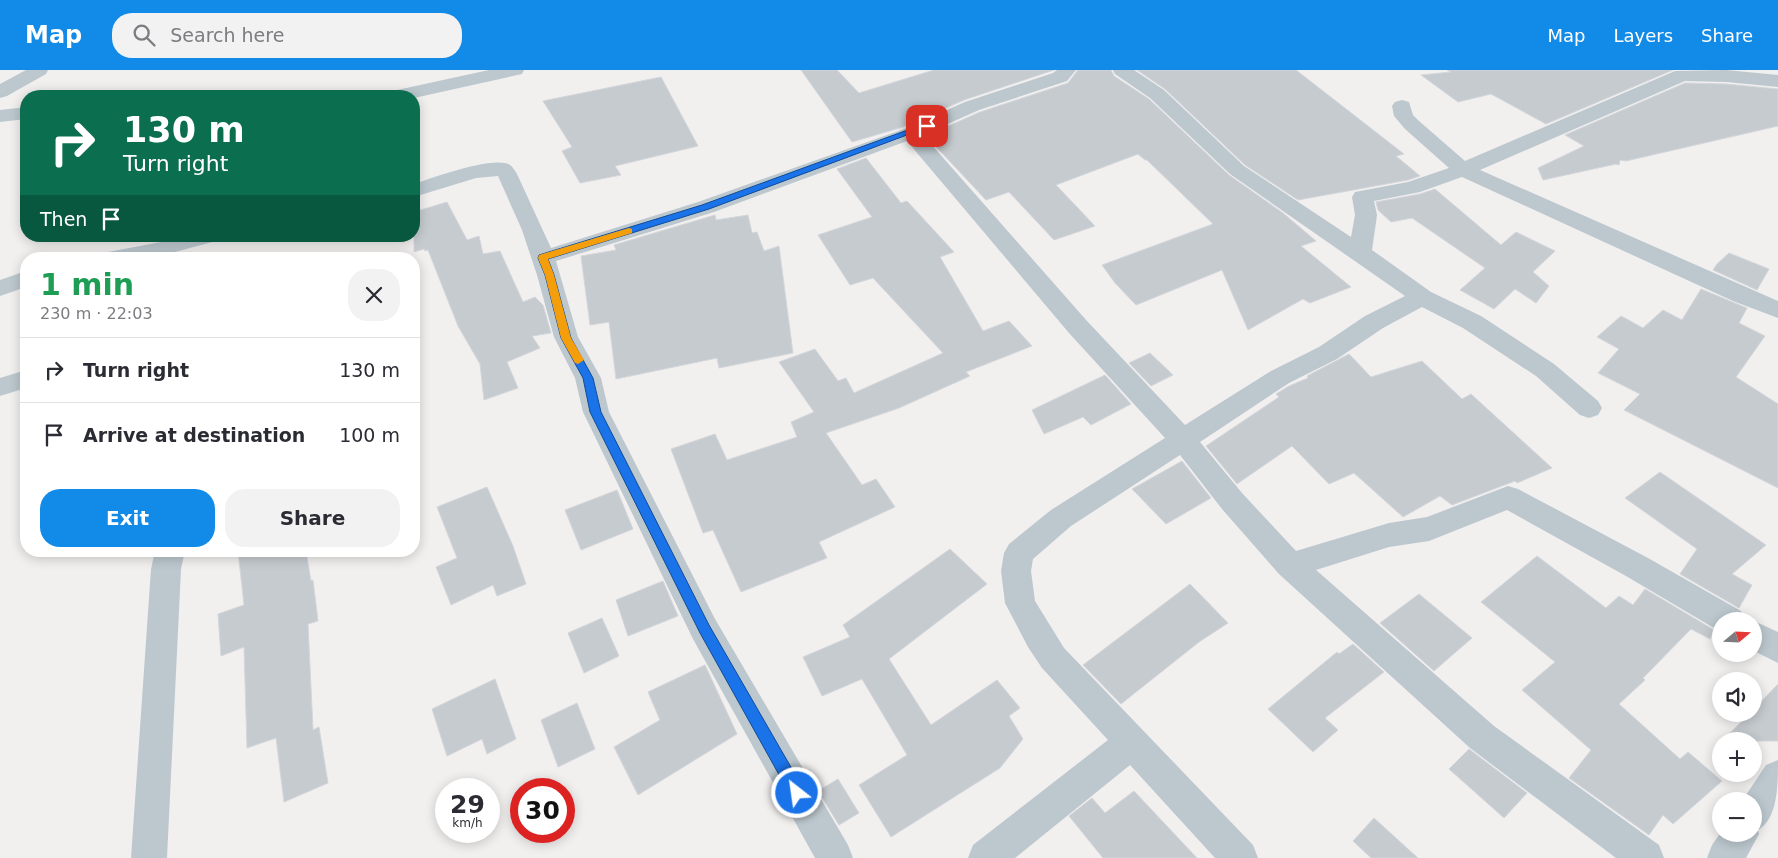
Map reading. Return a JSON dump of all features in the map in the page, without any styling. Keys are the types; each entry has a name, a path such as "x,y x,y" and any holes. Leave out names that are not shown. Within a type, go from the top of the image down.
{"street":[{"path":"0,92 39,70"},
{"path":"420,91 515,70"},
{"path":"542,258 706,207 911,133 972,106 1060,77 1067,70"},
{"path":"1122,70 1157,94 1237,170 1423,298 1472,322 1545,370 1589,408"},
{"path":"1360,253 1366,215 1363,197 1413,188 1463,170 1682,75 1726,76 1778,81"},
{"path":"1402,106 1404,116 1412,125 1463,170 1778,310"},
{"path":"0,116 20,114"},
{"path":"911,133 1078,327 1182,439 1232,502 1290,565 1482,737 1646,858"},
{"path":"420,189 473,172 502,170 506,174 533,230 549,275 566,338 588,378 600,421 704,629 835,858"},
{"path":"168,252 193,242"},
{"path":"0,288 20,281"},
{"path":"1240,858 1053,658 1020,603 1016,571 1019,553 1061,518 1280,376 1328,353 1374,322 1401,307 1423,298"},
{"path":"0,387 20,381"},
{"path":"1290,565 1389,536 1429,529 1508,498 1637,567 1714,612"},
{"path":"149,858 166,569 169,557"},
{"path":"1762,640 1778,649"},
{"path":"986,858 1132,742"},
{"path":"1762,802 1778,777"},
{"path":"1725,858 1735,842"}],"building":[{"path":"801,70 837,70 859,93 934,70 1054,70 964,100 903,127 852,142"},
{"path":"1078,70 1111,70 1114,76 1149,99 1229,175 1283,213 1316,241 1301,246 1351,287 1310,303 1303,299 1248,330 1222,270 1136,305 1115,283 1102,265 1213,224 1147,160 1138,154 1056,185 1095,226 1054,240 1009,192 986,200 926,136 980,112 1068,83"},
{"path":"1137,70 1296,70 1404,154 1396,156 1420,176 1408,180 1298,200 1245,165 1165,89"},
{"path":"1447,70 1673,70 1546,124 1491,94 1458,102 1421,75 1451,72"},
{"path":"661,77 698,146 615,166 621,175 580,183 562,151 572,147 543,101"},
{"path":"1685,83 1726,84 1778,89 1778,126 1626,161 1620,160 1619,165 1616,164 1543,180 1538,168 1584,146 1565,135"},
{"path":"866,158 901,203 907,201 954,252 940,257 983,331 1009,321 1032,346 966,372 970,376 899,408 826,433 862,485 876,479 895,507 819,542 827,558 741,592 713,530 703,533 671,449 715,434 727,460 797,437 791,422 814,412 779,362 815,349 838,381 846,378 854,393 943,353 873,278 850,285 818,235 872,217 837,169"},
{"path":"1435,189 1501,245 1516,232 1555,251 1533,272 1549,286 1536,303 1515,289 1494,309 1460,290 1485,268 1412,218 1391,222 1378,210 1376,202 1420,194"},
{"path":"447,202 467,240 479,236 483,254 500,251 523,302 535,297 543,305 551,333 532,336 540,348 507,362 518,388 484,400 480,364 458,326 428,250 425,251 424,249 414,252 414,242 420,242 420,210"},
{"path":"715,215 716,220 748,215 752,233 757,232 764,251 779,246 793,353 719,368 717,358 616,379 609,322 590,325 581,256 616,250 614,245"},
{"path":"1729,253 1769,269 1757,290 1713,270"},
{"path":"1701,289 1747,308 1739,323 1765,336 1736,377 1778,404 1778,488 1624,410 1640,394 1598,373 1619,349 1597,337 1621,316 1643,328 1663,310 1682,320"},
{"path":"1150,353 1173,375 1151,386 1129,363"},
{"path":"1349,354 1371,377 1422,361 1462,399 1471,394 1552,468 1517,483 1515,481 1452,505 1440,496 1403,517 1354,473 1329,484 1292,446 1237,484 1206,446 1279,397 1276,394"},
{"path":"1105,375 1131,404 1091,425 1083,417 1044,434 1032,410"},
{"path":"1182,461 1211,498 1166,524 1132,489"},
{"path":"1660,472 1766,545 1732,574 1752,585 1739,608 1680,574 1697,549 1625,498"},
{"path":"487,487 513,546 526,584 497,596 493,585 451,605 436,567 457,558 437,507"},
{"path":"617,490 633,529 581,550 565,510"},
{"path":"950,549 987,584 889,659 931,725 997,680 1020,708 1009,716 1023,739 1000,768 891,837 859,785 907,755 862,679 822,696 803,657 850,637 843,625"},
{"path":"1537,556 1606,608 1619,596 1633,605 1645,589 1712,629 1710,639 1691,629 1643,678 1645,680 1619,704 1680,759 1688,752 1712,772 1712,782 1721,782 1673,824 1663,815 1649,835 1569,778 1591,750 1522,690 1555,662 1481,602"},
{"path":"239,557 307,557 311,581 313,580 318,621 308,624 313,730 319,727 328,783 284,802 276,738 247,748 244,647 221,656 218,614 244,605"},
{"path":"663,581 678,616 628,636 616,600"},
{"path":"1190,584 1228,623 1199,642 1121,704 1083,665"},
{"path":"1419,594 1472,638 1434,671 1380,623"},
{"path":"602,618 619,656 584,673 568,633"},
{"path":"1353,644 1384,672 1325,718 1338,730 1313,752 1268,709 1337,652 1339,654"},
{"path":"705,665 737,734 638,795 614,747 660,720 648,692"},
{"path":"495,679 516,739 487,754 482,739 447,756 432,709"},
{"path":"1778,684 1778,741 1762,741 1762,732 1731,732 1741,722 1762,722 1762,701"},
{"path":"577,703 595,749 558,767 541,720"},
{"path":"1469,749 1527,793 1504,818 1449,769"},
{"path":"838,779 859,813 839,825 818,791"},
{"path":"1134,791 1197,858 1103,858 1069,816 1092,798 1105,813"},
{"path":"1374,818 1418,858 1371,858 1353,841"}],"slow traffic":[{"path":"578,360 566,338 549,275 542,258 629,231"}],"route":[{"path":"797,793 704,629 596,412 588,378 566,338 549,275 542,258 706,207 927,126"}]}
